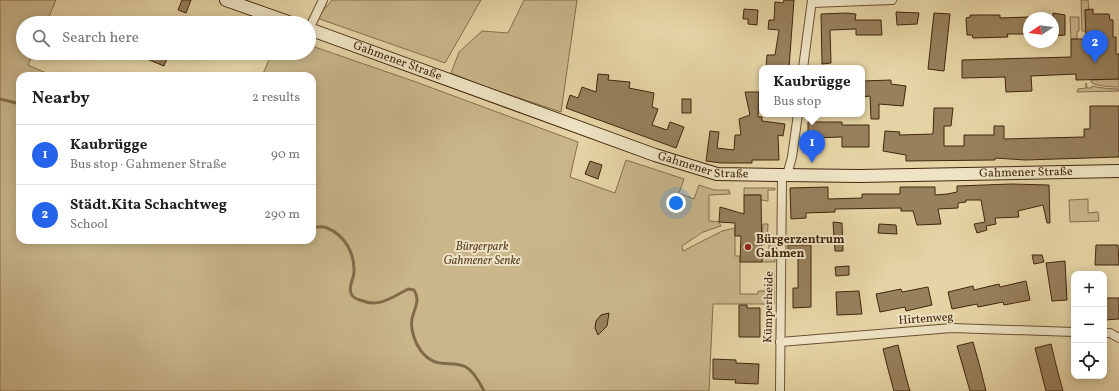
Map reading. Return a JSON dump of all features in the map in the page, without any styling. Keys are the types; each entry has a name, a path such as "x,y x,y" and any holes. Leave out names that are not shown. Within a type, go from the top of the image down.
{"main road":[{"path":"226,0 271,16"},
{"name":"Gahmener Straße","path":"316,32 701,170 717,174 784,175 1119,171"}],"street":[{"path":"315,16 322,0"},
{"path":"804,65 812,1 892,0"},
{"name":"Kümperheide","path":"780,391 784,175 792,157 798,117"},
{"name":"Hirtenweg","path":"780,342 952,328 1071,332"},
{"path":"1107,333 1119,338"}],"green space":[{"name":"Bürgerpark Gahmener Senke","path":"0,0 56,0 49,16 16,16 16,60 30,60 28,65 44,72 16,72 16,244 316,244 316,72 264,72 269,60 316,60 316,47 416,82 578,142 570,177 615,193 626,160 684,179 679,193 694,199 699,185 714,190 729,190 730,194 709,195 709,221 719,222 721,226 703,232 682,246 683,251 722,231 735,228 735,256 740,256 740,294 758,294 758,291 765,291 766,271 774,271 774,304 713,304 709,391 0,391"},
{"path":"332,0 481,0 445,63 317,18"},
{"path":"524,0 577,0 561,112 486,87 451,73 459,52 482,31 508,33"},
{"path":"1081,0 1088,0 1089,9 1085,10 1086,31 1082,31"},
{"path":"1070,17 1079,17 1079,31 1077,31 1077,39 1071,39"},
{"path":"1119,79 1119,87 1097,85 1092,83 1091,80"},
{"path":"1086,83 1087,88 1091,88 1092,86 1119,89 1119,91 1077,92 1078,89 1086,88"},
{"path":"744,188 775,188 775,190 768,190 768,201 761,200 760,195 744,195"},
{"path":"1088,199 1088,213 1098,212 1099,221 1070,222 1069,200"},
{"path":"763,224 768,224 767,243 775,244 775,262 762,262 762,257 769,256 769,244 762,244"}],"building":[{"path":"182,0 191,0 186,13 178,10"},
{"path":"784,0 794,0 789,65 766,65 767,55 775,55 779,30 768,29 769,20 774,20 775,2 783,3"},
{"path":"744,9 758,10 757,25 748,24 748,19 743,19"},
{"path":"1093,9 1093,14 1109,14 1110,20 1113,20 1113,37 1116,37 1116,54 1119,54 1119,79 1076,80 1076,74 1031,76 1032,91 1006,92 1005,77 962,78 962,60 1071,57 1071,39 1086,39 1085,10"},
{"path":"896,12 919,13 917,24 897,25"},
{"path":"934,13 950,14 944,71 928,69"},
{"path":"821,14 856,14 855,20 881,20 882,35 856,35 856,29 830,30 831,63 822,64"},
{"path":"1059,14 1065,15 1065,35 1059,36"},
{"path":"970,15 1000,15 1000,18 1023,17 1023,34 1007,34 1008,37 973,38 972,35 967,35 966,18 970,17"},
{"path":"149,60 166,60 164,66"},
{"path":"598,74 609,75 608,80 630,82 629,88 654,93 652,107 658,109 652,125 667,130 670,122 684,127 676,148 566,108 570,95 578,98 582,87 596,92"},
{"path":"891,80 891,84 906,86 903,106 879,104 879,119 871,119 870,96 865,97 865,81"},
{"path":"745,92 759,92 758,117 762,117 762,121 785,124 783,136 778,135 779,160 752,160 752,163 721,163 706,161 710,131 719,132 717,148 734,150 735,135 741,135 739,119 750,115"},
{"path":"682,99 691,99 691,113 682,113"},
{"path":"1090,106 1119,106 1119,157 1025,160 995,158 995,160 906,161 906,155 883,151 885,131 900,132 899,135 933,134 934,108 953,108 951,126 944,126 944,146 964,146 964,135 994,135 994,126 1004,126 1004,139 1084,137 1084,129 1090,129"},
{"path":"808,122 842,122 842,125 869,125 869,147 842,147 842,137 808,138"},
{"path":"590,161 602,165 598,179 585,174"},
{"path":"1011,184 1049,185 1050,223 1047,223 1043,205 1018,211 1019,217 995,218 996,224 986,226 987,230 977,233 974,224 985,222 981,200 966,200 966,202 958,203 958,208 938,209 941,224 917,225 913,211 901,211 901,208 835,209 835,212 806,213 806,218 791,219 790,188 828,187 828,199 862,198 862,194 900,194 900,187 935,187 935,195 957,192 957,186"},
{"path":"744,195 761,195 762,262 740,262 741,236 735,236 735,223 719,222 720,207 744,214"},
{"path":"833,222 842,223 843,251 835,251"},
{"path":"879,224 896,225 897,234 878,233"},
{"path":"788,245 811,245 811,307 793,308 793,288 798,288 798,254 788,254"},
{"path":"1096,245 1118,245 1119,265 1095,265"},
{"path":"1032,255 1042,255 1044,262 1034,264"},
{"path":"1065,261 1067,300 1052,301 1046,263"},
{"path":"849,266 849,275 836,276 835,267"},
{"path":"1026,281 1030,300 1004,305 1003,302 978,307 977,304 952,309 948,292 973,286 974,290 999,284 1000,287"},
{"path":"928,287 932,305 906,311 905,307 880,312 876,294 901,289 902,292"},
{"path":"859,291 862,314 837,315 836,292"},
{"path":"1107,298 1119,298 1119,319 1107,320"},
{"path":"739,305 747,305 747,308 760,308 760,337 739,337"},
{"path":"609,313 607,326 598,335 595,328 596,321 601,315"},
{"path":"973,342 986,391 970,391 957,346"},
{"path":"1051,344 1063,391 1046,391 1035,348"},
{"path":"898,345 910,391 894,391 889,373 883,349"},
{"path":"713,359 736,360 736,363 759,364 758,384 735,383 736,380 713,379"}],"waterway":[{"path":"0,99 16,103"},
{"path":"316,227 324,227 333,231 339,235 348,246 354,265 354,275 350,288 354,298 373,303 385,301 408,289 414,290 417,301 412,319 412,331 421,351 427,357 438,363 455,364 466,367 474,374 484,391"}],"place":[{"name":"Städt.Kita Schachtweg","path":"1095,63"},
{"name":"Kaubrügge","path":"812,163"},
{"name":"Bürgerzentrum Gahmen","path":"748,247"}]}
